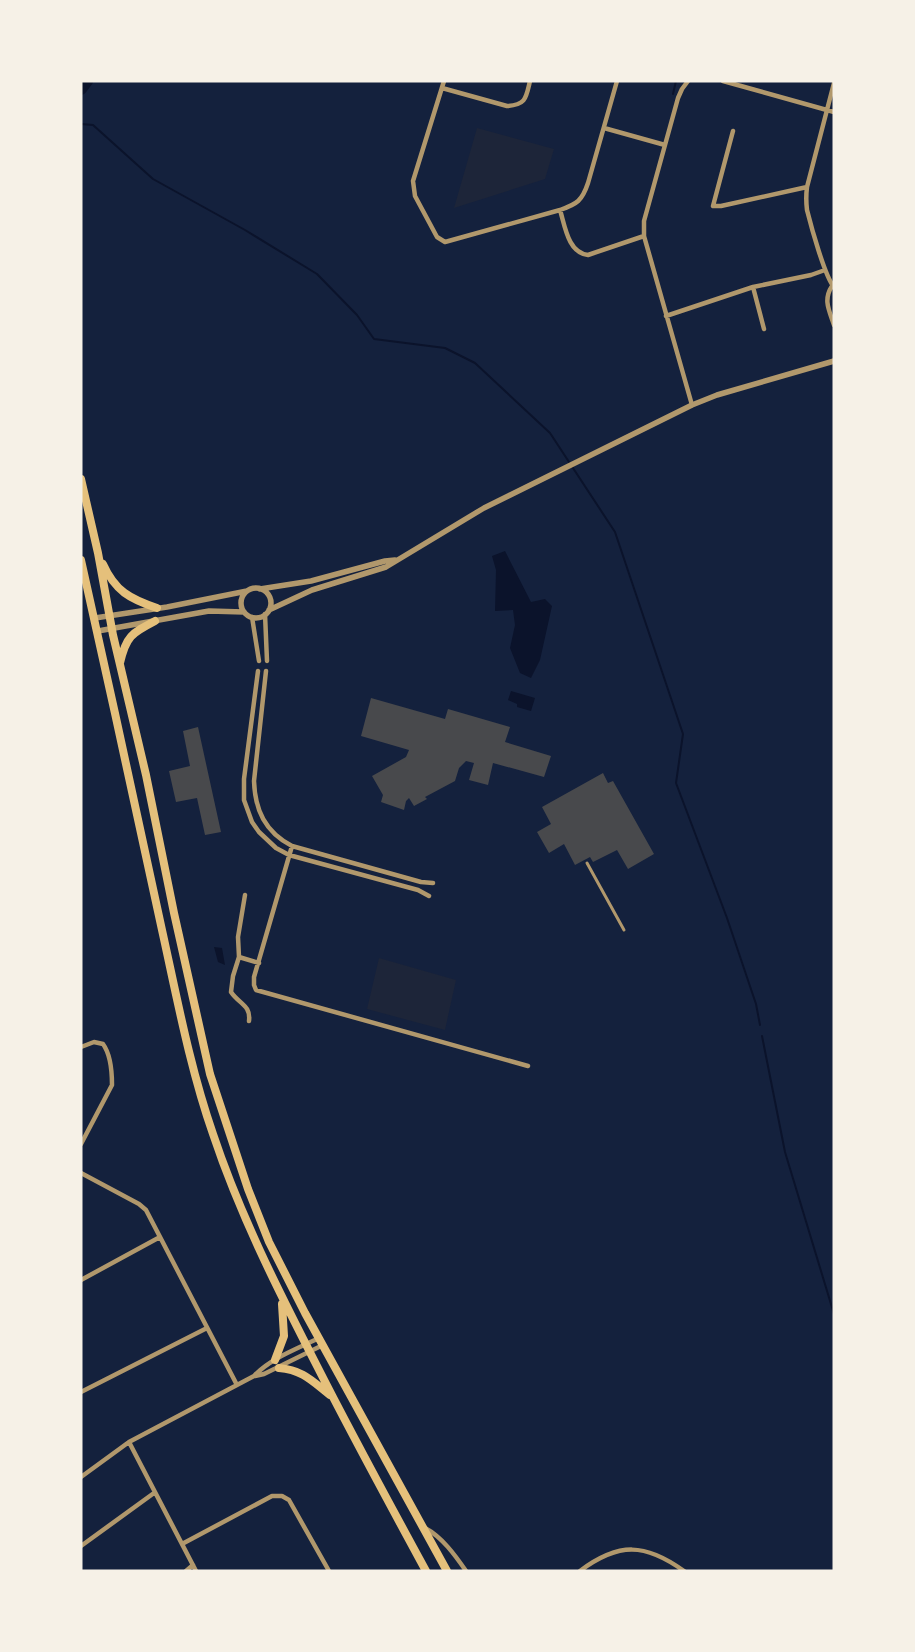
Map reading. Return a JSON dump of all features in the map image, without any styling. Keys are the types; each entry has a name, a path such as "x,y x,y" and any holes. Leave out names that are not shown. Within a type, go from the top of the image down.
{"main road":[{"path":"81,479 210,1074 248,1189 269,1242 319,1338 447,1571"},
{"path":"98,553 113,583 123,593 134,600 157,608"},
{"path":"81,560 195,1078 213,1135 232,1189 282,1299 331,1397 426,1571"},
{"path":"120,665 124,649 132,634 155,621"},
{"path":"282,1299 284,1336 277,1364 303,1374 331,1397"}],"street":[{"path":"444,81 413,180 415,196 438,237 445,242 560,210 577,203 583,197 617,81"},
{"path":"442,88 507,106 522,103 530,81"},
{"path":"688,81 678,98 644,221 644,236 692,405"},
{"path":"723,81 834,112"},
{"path":"834,83 807,187 807,209 825,270 833,287 827,294 827,301 834,325"},
{"path":"604,128 665,145"},
{"path":"733,131 713,206 721,206 807,187"},
{"path":"560,210 573,248 580,254 588,255 644,236"},
{"path":"666,316 753,287 811,275 825,270"},
{"path":"753,287 764,329"},
{"path":"98,631 210,611 244,612 252,617 262,617 267,612 312,590 378,570 484,508 692,405 717,395 834,361"},
{"path":"95,618 167,607 256,588 311,581 385,561 398,560"},
{"path":"260,588 267,593 271,601 267,612 267,661"},
{"path":"244,612 241,603 247,591"},
{"path":"207,598 210,611"},
{"path":"167,607 169,618"},
{"path":"252,617 258,661"},
{"path":"258,671 243,789 244,800 252,822 259,832 276,848 289,855 418,890 429,896"},
{"path":"266,671 254,781 255,796 263,821 280,840 292,846 421,882 433,883"},
{"path":"292,846 258,963 254,985 256,990 528,1066"},
{"path":"587,863 624,930"},
{"path":"245,896 238,936 239,957 233,976 231,992 248,1009 250,1013 249,1021"},
{"path":"239,957 258,963"},
{"path":"81,1047 94,1042 103,1044 108,1051 112,1077 112,1085 81,1144"},
{"path":"81,1173 139,1204 146,1210 238,1385"},
{"path":"81,1280 160,1237"},
{"path":"81,1392 207,1328"},
{"path":"81,1477 128,1442 254,1376 264,1374 305,1345 319,1338"},
{"path":"254,1376 261,1368 310,1353 324,1345"},
{"path":"128,1442 196,1571"},
{"path":"81,1546 154,1493"},
{"path":"182,1544 272,1496 282,1496 289,1500 328,1571"},
{"path":"423,1528 431,1531 458,1559 466,1571"},
{"path":"580,1571 612,1552 631,1549 650,1552 667,1559 684,1571"},
{"path":"186,1571 193,1565"}],"shaded area":[{"path":"477,128 554,149 545,179 454,208"},
{"path":"505,551 531,602 545,599 552,606 540,660 531,678 520,673 510,648 515,625 513,610 495,611 496,570 492,556"},
{"path":"511,691 535,698 531,711 517,707 517,704 508,700"},
{"path":"214,947 222,948 225,965 218,962"},
{"path":"379,958 456,980 445,1030 367,1009"}],"building":[{"path":"371,698 445,719 448,709 510,727 505,742 551,756 544,777 493,763 488,785 469,780 474,763 466,761 459,768 455,781 425,797 427,799 414,806 409,798 406,801 404,810 381,802 383,795 372,776 406,757 409,750 361,736"},
{"path":"198,727 221,832 205,835 197,798 176,802 169,771 190,766 183,731"},
{"path":"603,773 608,783 613,781 654,854 628,869 617,850 593,862 590,857 575,865 564,844 549,853 537,832 551,824 542,807"}],"waterway":[{"path":"81,89 87,81"},
{"path":"673,94 676,81"},
{"path":"81,124 93,125 153,179 245,230 317,274 357,315 374,339 445,348 475,363 550,433 615,532 683,734 676,783 727,918 756,1004 760,1025"},
{"path":"762,1036 785,1152 834,1314"}]}
